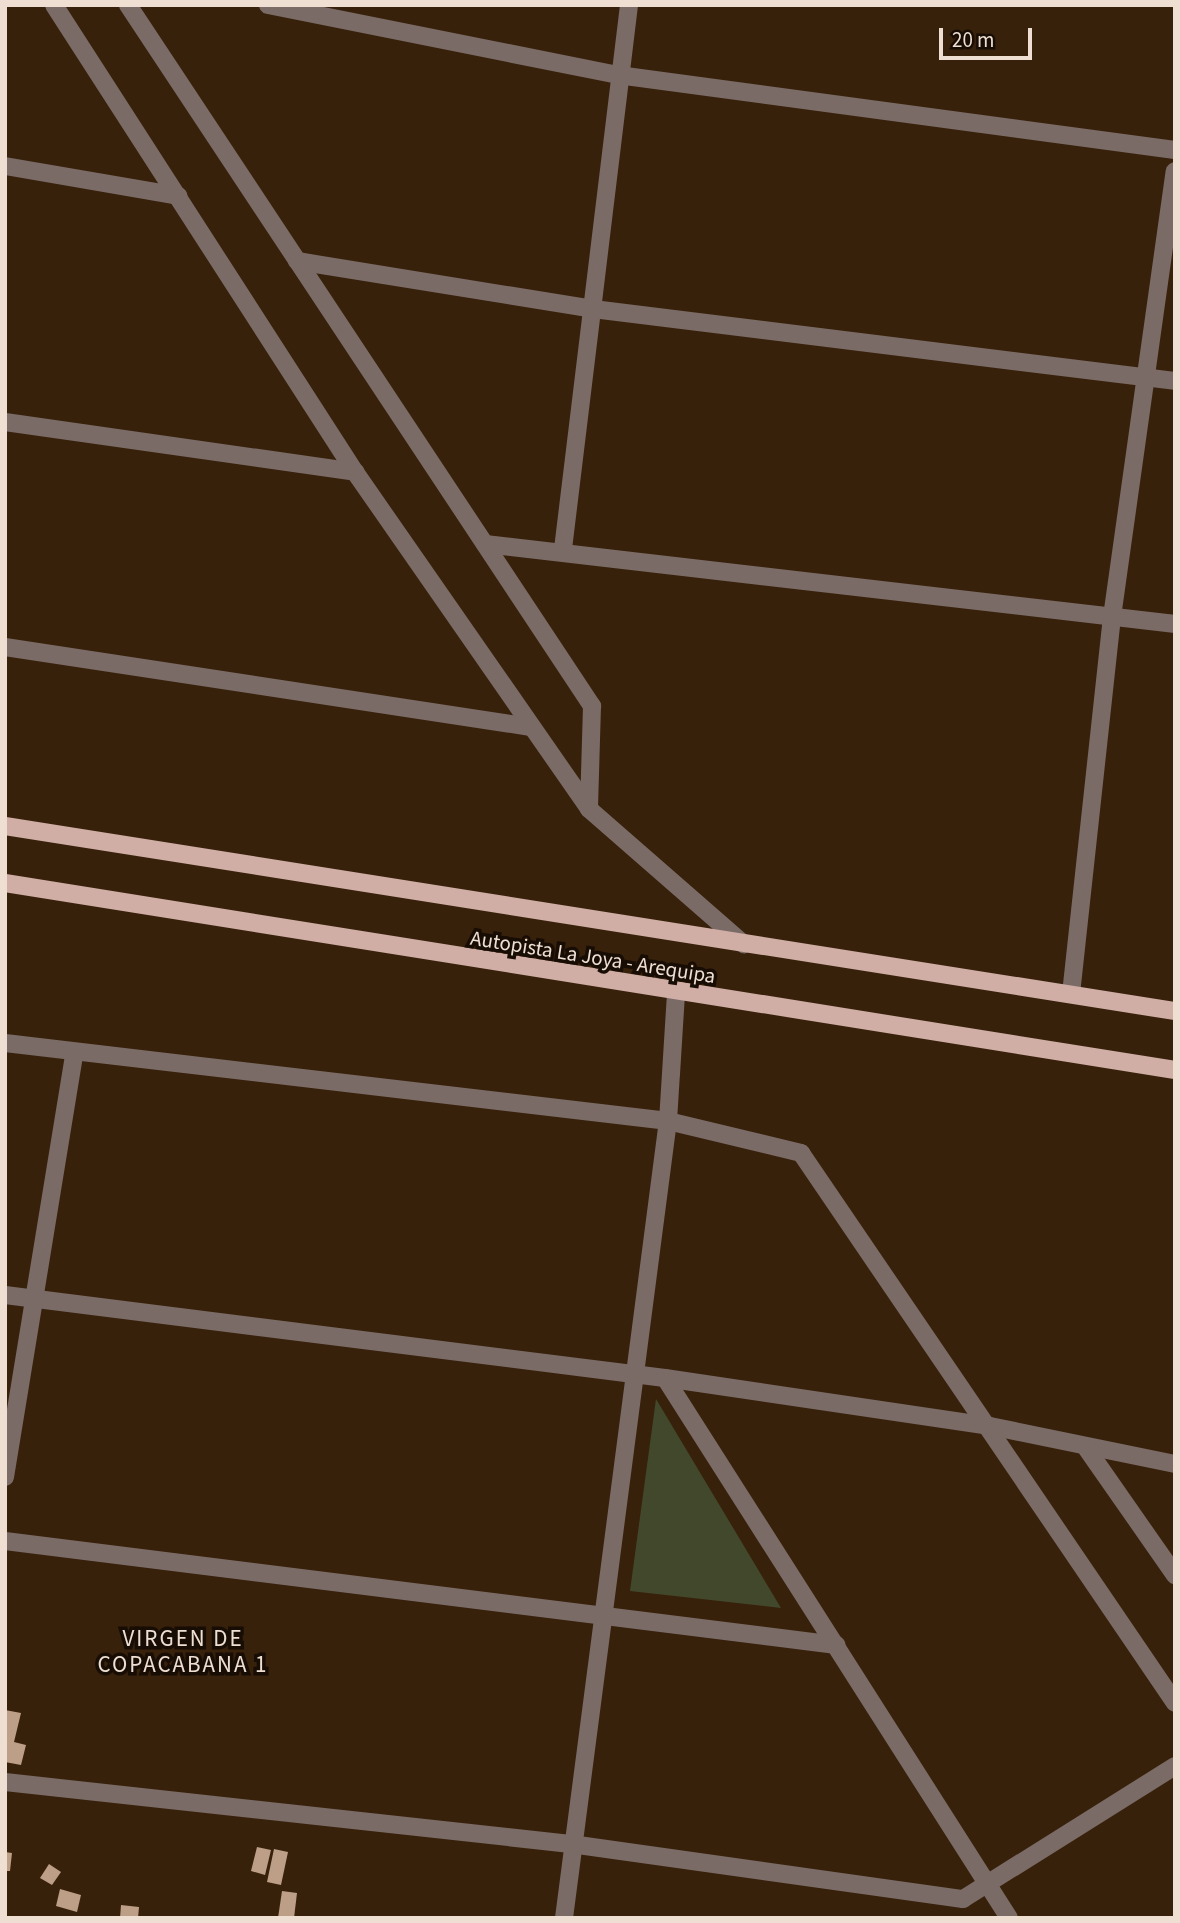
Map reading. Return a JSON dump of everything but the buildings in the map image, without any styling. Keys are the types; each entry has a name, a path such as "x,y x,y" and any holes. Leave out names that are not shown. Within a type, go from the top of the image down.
{"main road":[{"name":"Autopista La Joya - Arequipa","path":"5,826 1175,1011"},
{"name":"Autopista La Joya - Arequipa","path":"5,883 676,994 1175,1070"}],"street":[{"path":"54,5 355,472 589,810 744,944"},
{"path":"128,5 592,706 589,810"},
{"path":"268,5 618,75 1175,150"},
{"path":"563,549 593,309 618,75 629,5"},
{"path":"5,166 178,196"},
{"path":"1071,994 1112,617 1175,171"},
{"path":"297,261 593,309 1175,381"},
{"path":"5,422 355,472"},
{"path":"485,544 563,549 1175,624"},
{"path":"5,648 531,727"},
{"path":"564,1918 668,1121 676,994"},
{"path":"5,1043 74,1055 668,1121 801,1153 990,1426 1175,1703"},
{"path":"5,1477 31,1298 74,1055"},
{"path":"5,1295 636,1377 665,1378 990,1426 1087,1449 1175,1464"},
{"path":"665,1378 838,1645 1009,1918"},
{"path":"1087,1449 1175,1576"},
{"path":"5,1541 602,1619 838,1645"},
{"path":"5,1782 572,1844 963,1899 1175,1766"}],"green space":[{"path":"656,1399 781,1608 630,1591"}],"district":[{"name":"VIRGEN DE COPACABANA 1","path":"183,1652"}]}
